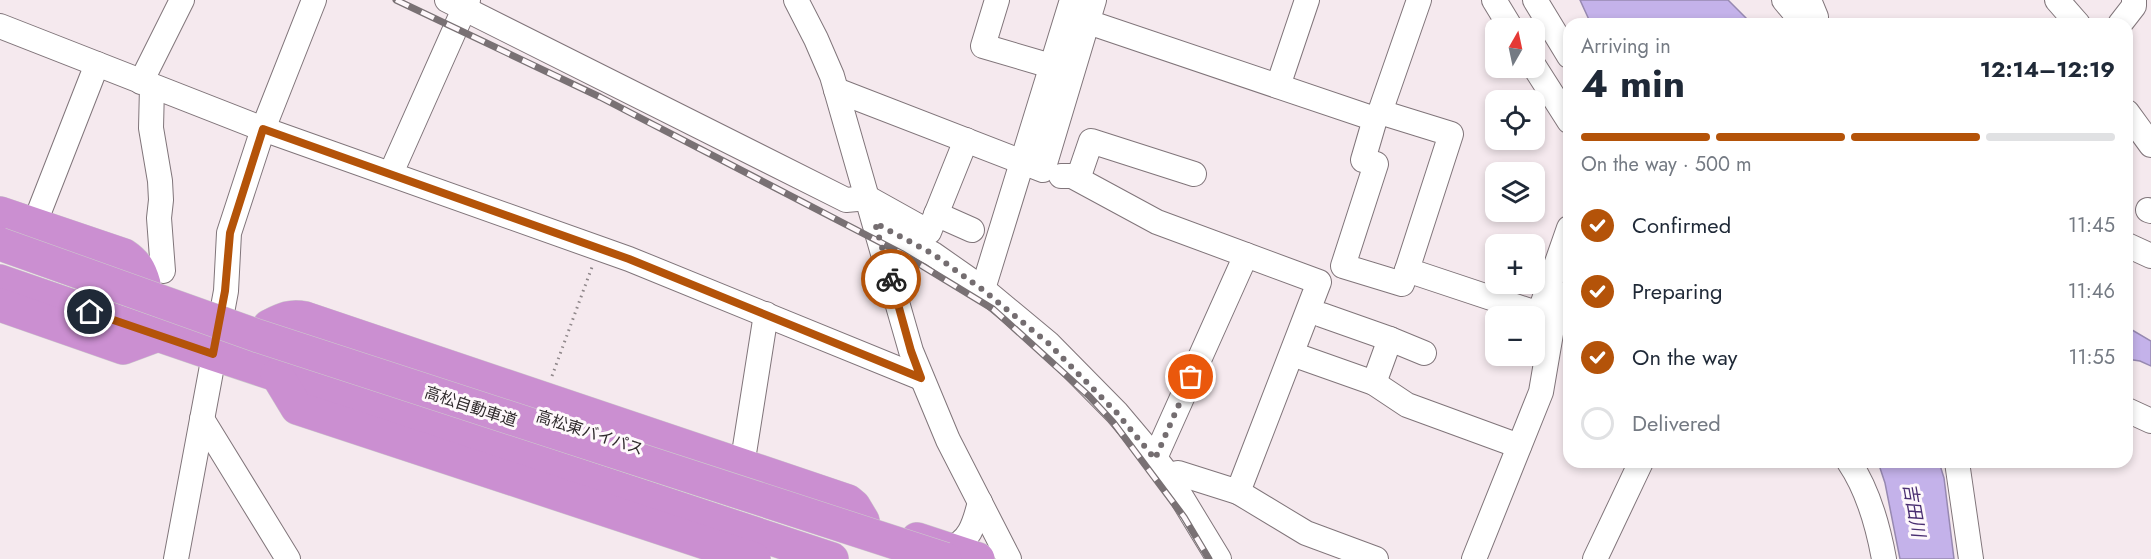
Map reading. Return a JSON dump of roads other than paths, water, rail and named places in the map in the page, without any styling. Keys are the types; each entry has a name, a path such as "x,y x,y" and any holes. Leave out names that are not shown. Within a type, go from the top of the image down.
{"highway":[{"path":"0,213 124,255 140,270 154,277"},
{"name":"高松東バイパス","path":"0,229 154,277 222,310 269,326 863,521 945,554 978,559"},
{"name":"高松自動車道","path":"0,244 258,336 945,554"},
{"name":"高松自動車道","path":"0,264 490,432 874,559"},
{"path":"0,280 278,375 565,484 734,556"},
{"path":"0,305 123,348 158,335"},
{"path":"269,326 292,316 305,318 848,501 863,521"},
{"path":"565,484 832,559"}],"street":[{"path":"154,277 161,190 146,84 182,0"},
{"path":"176,559 222,310 230,233 263,129 314,0"},
{"path":"796,0 816,39 836,90 911,351 921,378 948,440 1009,559"},
{"path":"997,0 983,45 1051,66"},
{"path":"1032,165 1051,66 1072,0"},
{"path":"1278,86 1307,0"},
{"path":"983,290 1091,11 1278,86 1378,115 1451,134 1402,284 1343,266 1376,164 1363,160 1378,115 1419,0"},
{"path":"1494,0 1505,18"},
{"path":"1535,0 1563,46"},
{"path":"1784,0 1799,18"},
{"path":"1809,0 1816,18"},
{"path":"2057,0 2073,18"},
{"path":"2125,18 2134,6 2134,0"},
{"path":"391,173 460,3 846,200 868,198 929,232 966,140"},
{"path":"0,26 263,129 599,248 921,378"},
{"path":"34,225 97,64"},
{"path":"1542,78 1563,112"},
{"path":"836,90 1032,165 1049,176 1079,176 1091,141 1194,174"},
{"path":"2133,120 2151,145"},
{"path":"1072,176 1157,222 1319,282 1238,492"},
{"path":"936,214 972,230"},
{"path":"875,223 933,254 983,290 1055,350 1117,413 1162,467 1219,559"},
{"path":"1407,270 1539,314 1563,245"},
{"path":"2133,248 2151,256"},
{"path":"1162,467 1246,255"},
{"path":"1474,559 1541,392 1555,310 1563,287"},
{"path":"742,466 766,314"},
{"path":"1322,315 1424,353"},
{"path":"1374,383 1390,339"},
{"path":"1292,354 1374,383 1407,405 1519,446"},
{"path":"2133,413 2151,421"},
{"path":"201,419 288,559"},
{"path":"1162,467 1238,492 1306,533 1377,559"},
{"path":"1595,559 1638,468"},
{"path":"1852,468 1864,491 1879,531 1884,559"},
{"path":"1958,468 1971,559"},
{"path":"945,554 955,548 970,533 980,502"}],"water":[{"path":"1580,0 1728,0 1746,18 1588,18"},
{"path":"2133,330 2151,341 2151,366 2133,360"},
{"name":"吉田川","path":"1880,468 1941,468 1954,559 1900,559"}],"railway":[{"path":"396,0 600,97 901,253 993,309 1089,396 1113,422 1184,517 1209,559"}]}
